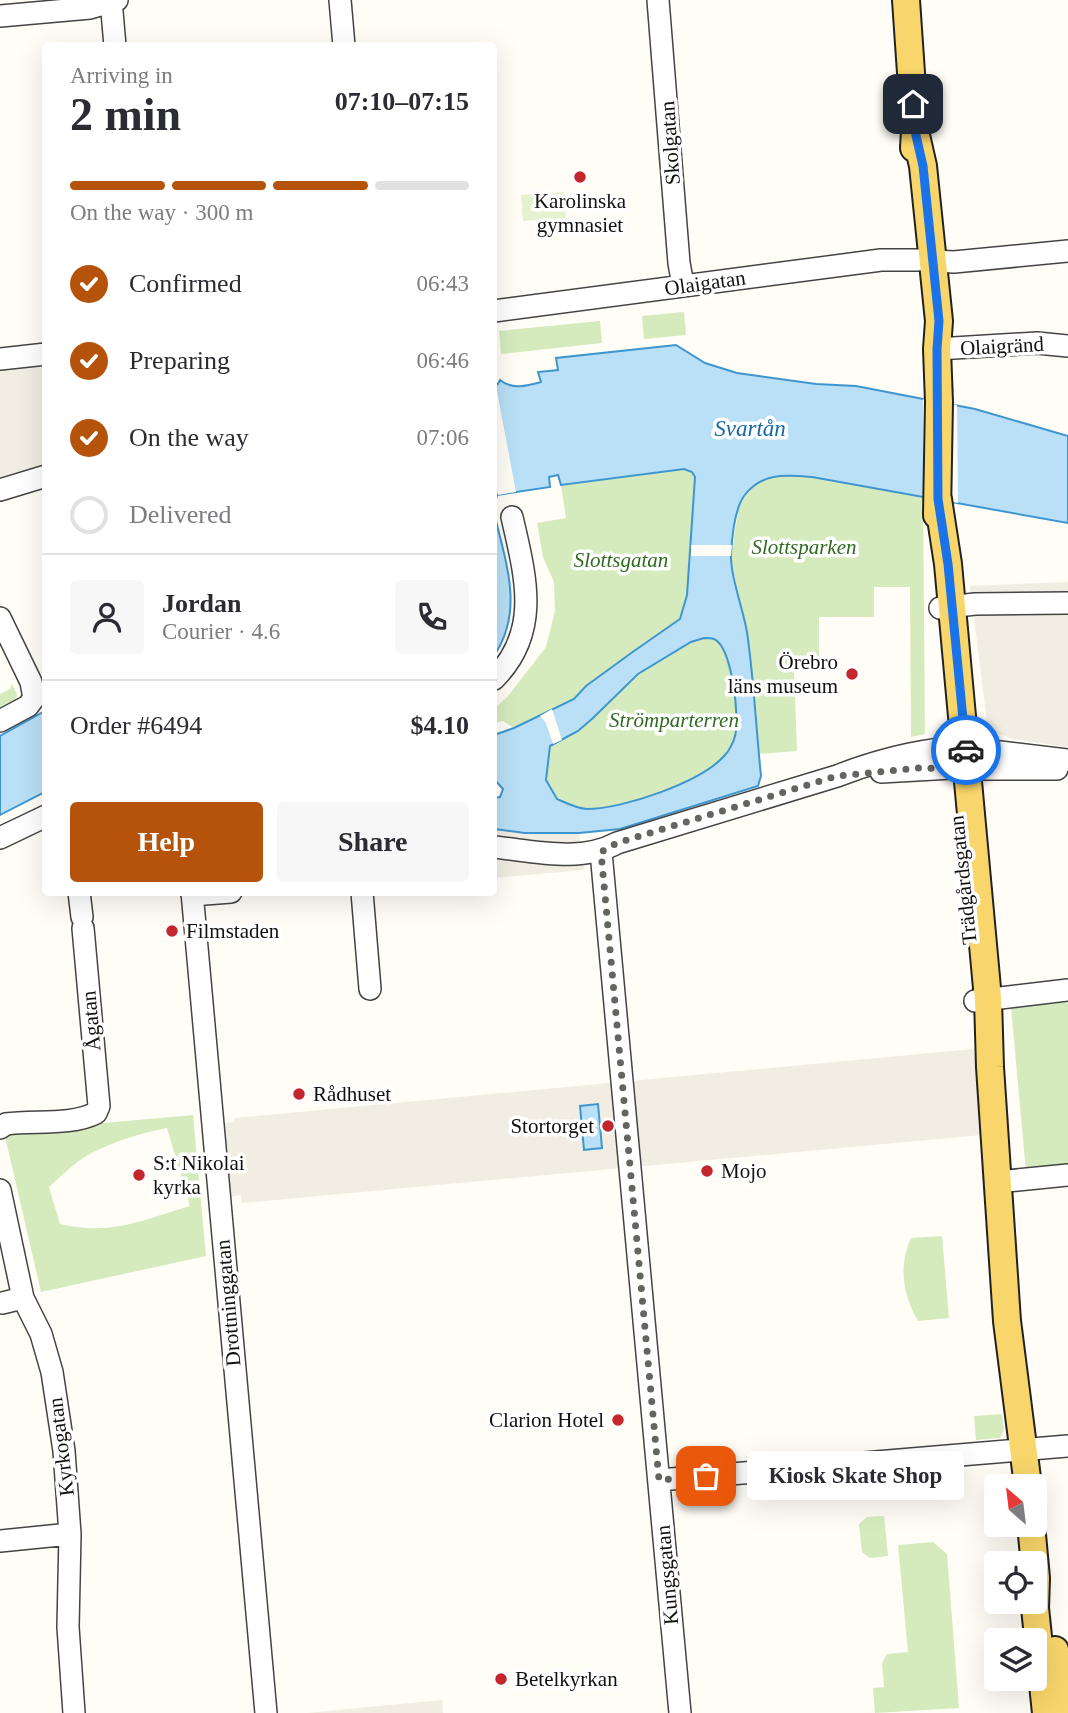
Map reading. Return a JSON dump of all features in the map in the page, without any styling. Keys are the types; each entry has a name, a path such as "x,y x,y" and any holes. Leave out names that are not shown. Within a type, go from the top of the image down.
{"main road":[{"name":"Trädgårdsgatan","path":"906,0 915,131 912,171 925,260 925,324 937,349 939,402 936,563 946,608 971,896 990,1067 1007,1321 1027,1474"},
{"path":"1036,1614 1046,1713"},
{"path":"1046,1614 1057,1657 1066,1713"}],"street":[{"path":"111,0 115,42"},
{"path":"0,16 90,8 117,0"},
{"path":"340,0 344,42"},
{"name":"Skolgatan","path":"658,0 683,285"},
{"name":"Olaigatan","path":"497,310 881,260 954,262 1068,251"},
{"name":"Olaigränd","path":"937,349 1037,343 1068,346"},
{"path":"0,359 42,355"},
{"path":"0,490 42,477"},
{"path":"497,675 512,654 526,617 524,568 512,517"},
{"path":"946,608 975,604 1068,603"},
{"path":"0,618 31,682 34,698 28,706 0,721"},
{"path":"497,847 547,852 601,852 617,843 837,776 919,768 959,758 1068,760"},
{"path":"959,758 1068,768"},
{"path":"0,838 42,818"},
{"name":"Kungsgatan","path":"601,852 680,1713"},
{"name":"Ågatan","path":"0,1128 6,1124 89,1117 96,1113 99,1106 79,896"},
{"name":"Drottninggatan","path":"192,896 266,1713"},
{"path":"362,896 370,989"},
{"path":"981,1000 1068,990"},
{"path":"997,1182 1068,1175"},
{"name":"Kyrkogatan","path":"0,1190 23,1298 41,1334 52,1372 64,1451 70,1534 68,1627 74,1713"},
{"path":"2,1303 23,1298"},
{"path":"659,1480 1068,1446"},
{"path":"0,1541 70,1534"}],"green space":[{"path":"564,192 566,218 523,221 521,195"},
{"path":"684,312 686,335 644,339 642,316"},
{"path":"600,321 602,343 501,354 499,331"},
{"name":"Slottsgatan","path":"684,469 693,472 695,478 687,595 680,619 586,686 574,699 514,728 503,721 497,722 497,706 546,647 555,611 554,582 543,557 537,523 566,518 561,485"},
{"name":"Slottsparken","path":"782,475 812,477 923,496 925,734 911,737 910,587 874,587 874,617 819,617 819,669 794,671 797,751 759,754 755,688 731,556 739,506 744,497 758,483"},
{"name":"Strömparterren","path":"704,638 714,639 720,645 726,655 733,684 736,727 734,741 725,755 699,775 681,784 621,804 583,809 557,799 546,781 550,746 593,718 638,674 691,642"},
{"path":"12,684 17,694 16,699 0,707 0,694 10,689"},
{"path":"1068,1002 1068,1168 1026,1172 1011,1007"},
{"path":"193,1115 206,1256 41,1292 4,1132","holes":["167,1128 190,1206 127,1225 79,1227 60,1224 49,1187 97,1150 127,1138"]},
{"path":"942,1236 949,1318 918,1321 904,1281 907,1249 911,1238"},
{"path":"1002,1414 1004,1430 1000,1438 976,1440 974,1416"},
{"path":"884,1516 888,1556 870,1558 862,1552 859,1524 867,1517"},
{"path":"933,1542 947,1554 959,1708 875,1713 873,1688 884,1687 882,1663 887,1654 908,1652 898,1545"}],"shaded area":[{"path":"42,364 42,472 0,484 0,367"},
{"path":"1068,582 1068,747 1013,739 988,730 970,586"},
{"path":"497,829 525,833 579,833 584,870 497,878"},
{"name":"Stortorget","path":"974,1049 982,1135 242,1203 241,1195 228,1197 221,1123 234,1122 234,1118"},
{"path":"442,1700 443,1713 307,1713"}],"water":[{"name":"Svartån","path":"676,345 705,363 737,373 816,384 856,386 975,409 1068,436 1068,523 812,477 775,477 759,483 744,496 738,509 731,553 749,650 761,776 758,786 620,829 579,833 525,833 497,829 497,798 500,797 503,789 497,782 497,734 574,699 586,686 680,619 687,595 695,477 692,472 684,469 561,485 558,475 549,477 550,487 497,495 497,384 500,380 515,386 525,386 541,382 538,372 558,370 556,358","holes":["705,638 714,639 726,655 735,700 734,741 725,755 699,775 681,784 621,804 583,809 557,799 546,780 550,746 578,731 638,674 691,642"]},
{"path":"497,525 507,567 511,603 503,638 497,650"},
{"path":"42,713 42,794 0,815 0,736"},
{"path":"598,1104 602,1148 584,1150 580,1106"}],"pier":[{"path":"497,392 516,492 498,495 497,488"},
{"path":"923,399 957,405 958,503 923,496"},
{"path":"691,545 732,545 731,556 691,556"},
{"path":"552,709 562,740 553,744 546,723 540,716"}],"way so far":[{"path":"706,1476 659,1480 601,852 617,843 837,776 919,768 968,769 966,750"}],"place":[{"name":"Karolinska gymnasiet","path":"580,177"},
{"name":"Örebro läns museum","path":"852,674"},
{"name":"Filmstaden","path":"172,931"},
{"name":"Rådhuset","path":"299,1094"},
{"name":"Stortorget","path":"608,1126"},
{"name":"Mojo","path":"707,1171"},
{"name":"S:t Nikolai kyrka","path":"139,1175"},
{"name":"Clarion Hotel","path":"618,1420"},
{"name":"Kiosk Skate Shop","path":"706,1476"},
{"name":"Betelkyrkan","path":"501,1679"}],"route":[{"path":"913,104 915,131 923,166 939,321 938,499 948,564 966,750"}]}
